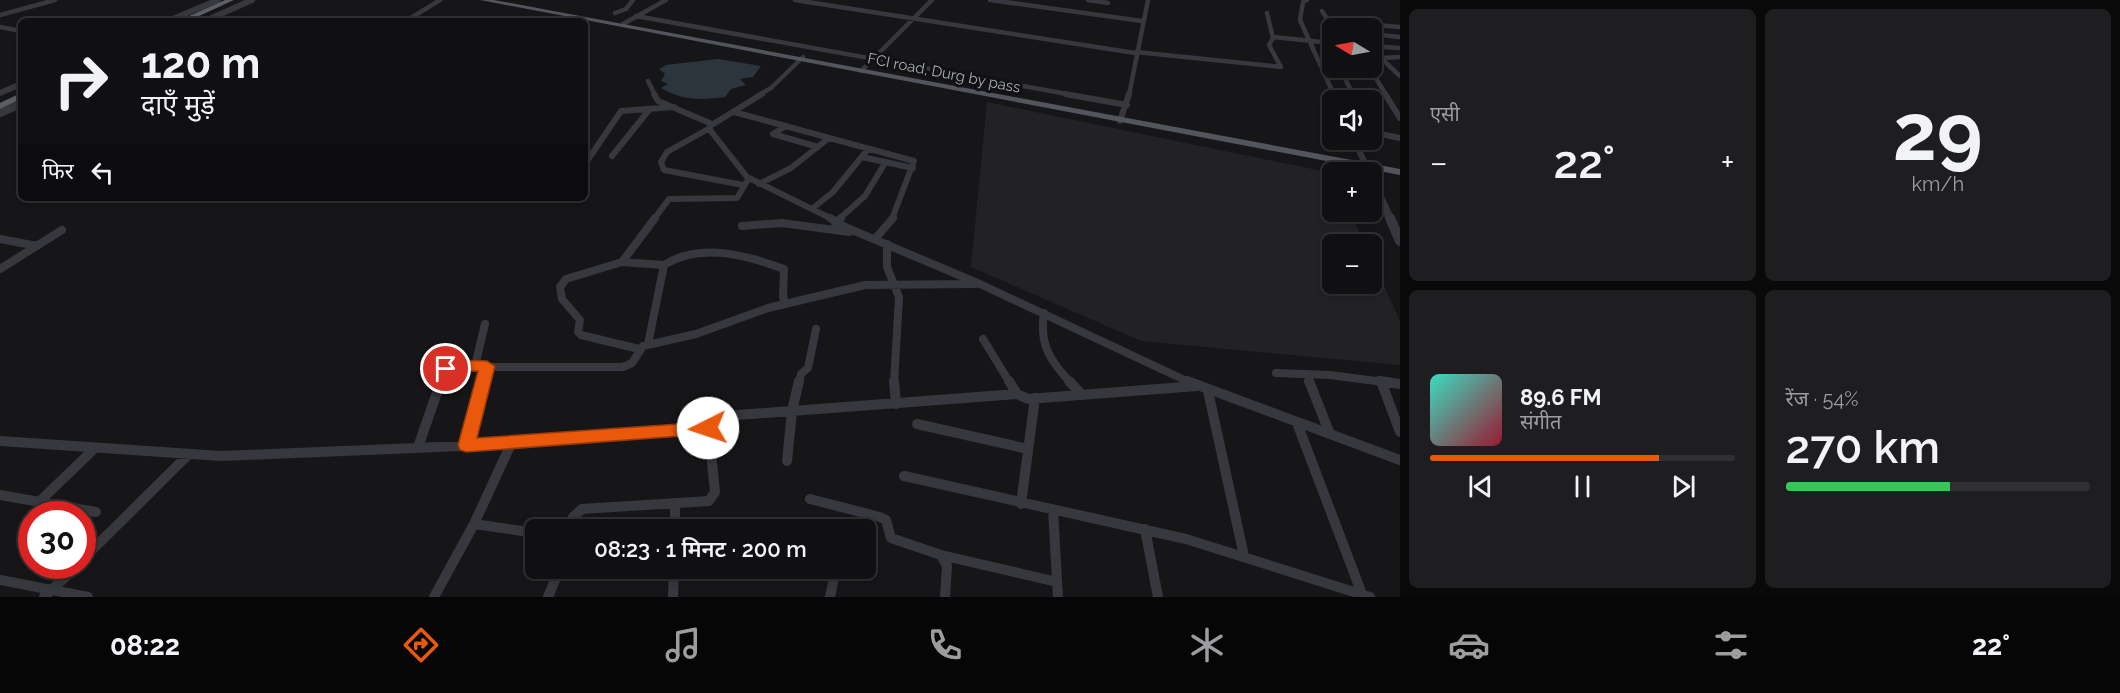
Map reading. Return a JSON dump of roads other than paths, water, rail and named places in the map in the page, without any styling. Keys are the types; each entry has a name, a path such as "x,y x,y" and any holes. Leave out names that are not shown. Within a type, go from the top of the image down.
{"highway":[{"path":"189,18 231,0"},
{"path":"201,18 242,0"},
{"path":"0,99 18,91"},
{"path":"0,106 18,97"}],"main road":[{"name":"FCI road, Durg by pass","path":"483,0 502,1 1346,162"},
{"name":"FCI road, Durg by pass","path":"502,1 802,58"},
{"name":"FCI road, Durg by pass","path":"1382,168 1400,170"}],"street":[{"path":"0,15 55,0"},
{"path":"175,18 218,0"},
{"path":"212,18 252,0"},
{"path":"411,18 440,0"},
{"path":"615,13 626,9 633,0"},
{"path":"623,24 666,0"},
{"path":"795,0 1135,52 1279,68 1281,66 1269,45 1273,37 1267,13"},
{"path":"863,70 932,0"},
{"path":"990,0 1143,19"},
{"path":"1023,0 1105,14"},
{"path":"1088,0 1109,1 1105,14"},
{"path":"1121,118 1127,105 1135,52 1148,0"},
{"path":"1307,0 1303,2 1300,20 1331,90"},
{"path":"1322,11 1325,18"},
{"path":"636,16 1127,105"},
{"path":"1382,26 1400,27"},
{"path":"0,27 18,30"},
{"path":"1382,35 1400,37"},
{"path":"1273,37 1322,41"},
{"path":"1382,47 1400,48"},
{"path":"1400,57 1381,58 1400,76"},
{"path":"743,186 664,170 661,162 667,152 771,88 802,58"},
{"path":"1376,78 1400,118"},
{"path":"648,81 655,98 711,126 749,178 759,184 813,208 855,231 980,284 1204,388 1400,460"},
{"path":"0,93 18,85"},
{"path":"0,113 18,105"},
{"path":"588,160 620,112 674,107"},
{"path":"612,156 649,110"},
{"path":"734,112 913,159 915,162 913,168 892,220 875,239"},
{"path":"786,126 773,134 818,147"},
{"path":"1382,134 1400,138"},
{"path":"759,184 791,168 829,138"},
{"path":"813,208 833,192 868,149"},
{"path":"862,157 913,168"},
{"path":"819,227 834,221 865,196 885,163"},
{"path":"622,262 669,199 737,198 749,178"},
{"path":"1382,201 1400,241"},
{"path":"742,226 764,223 855,231"},
{"path":"0,269 62,230"},
{"path":"0,239 37,246"},
{"path":"887,244 885,257 899,297 893,374 896,404"},
{"path":"639,349 580,335 580,320 560,296 560,287 566,279 622,262 664,265 674,258 702,251 780,268 786,272 783,297 786,304"},
{"path":"648,344 664,265"},
{"path":"418,447 446,369 454,365 623,367 632,363 639,349 648,344 696,334 786,304 865,285 980,284"},
{"path":"1044,313 1040,329 1045,350 1082,395"},
{"path":"475,366 485,324"},
{"path":"788,461 792,411 801,374 808,368 816,329"},
{"path":"983,339 1017,394 1022,398 1204,388"},
{"path":"466,445 487,366"},
{"path":"1276,373 1400,384"},
{"path":"1306,374 1330,434"},
{"path":"1381,381 1400,432"},
{"path":"1204,388 1244,556"},
{"path":"573,519 582,509 704,504 715,492 708,428 711,417 1017,394"},
{"path":"1022,504 1035,398"},
{"path":"1297,423 1366,596"},
{"path":"917,424 1028,449"},
{"path":"0,441 221,456 511,444 708,428"},
{"path":"434,597 474,524 511,444"},
{"path":"40,501 94,449"},
{"path":"96,546 189,454"},
{"path":"904,476 1022,504 1145,529 1244,556 1366,596"},
{"path":"0,495 33,501"},
{"path":"810,499 880,517 886,520 891,538 941,555 1058,582"},
{"path":"675,504 675,519"},
{"path":"1053,510 1058,597"},
{"path":"474,524 525,531"},
{"path":"1145,529 1158,597"},
{"path":"941,555 947,566 945,597"},
{"path":"48,593 63,579"},
{"path":"548,597 555,579"},
{"path":"673,597 674,579"},
{"path":"830,597 834,579"},
{"path":"0,581 48,593 88,597"}]}
